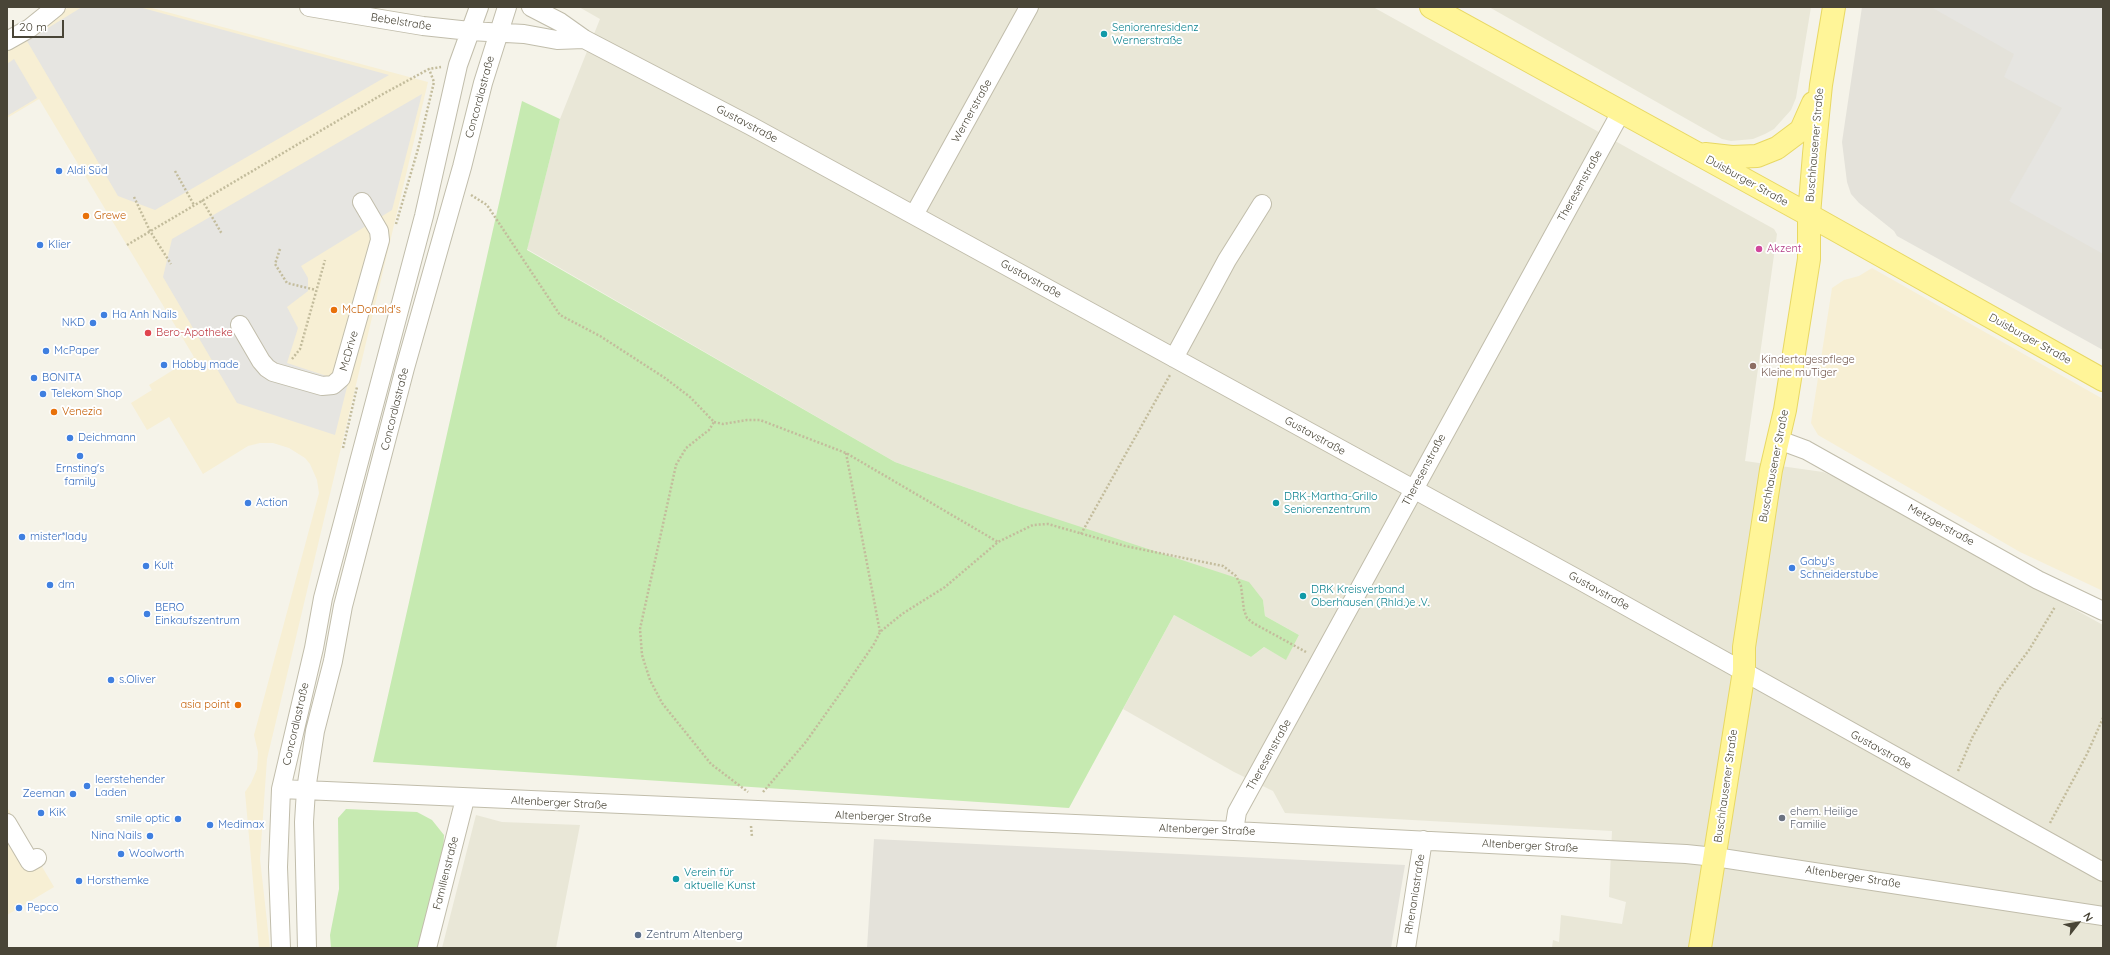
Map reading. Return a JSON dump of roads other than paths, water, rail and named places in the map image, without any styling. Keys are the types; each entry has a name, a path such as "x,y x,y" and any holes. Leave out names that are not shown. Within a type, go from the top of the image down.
{"main road":[{"name":"Duisburger Straße","path":"1432,7 1809,215 2103,380"},
{"name":"Buschhausener Straße","path":"1700,948 1744,671 1744,647 1771,470 1779,440 1809,259 1809,215 1821,85 1834,7"},
{"path":"1694,152 1743,157 1756,156 1777,148 1801,130 1821,85"}],"street":[{"path":"7,41 30,28 56,7"},
{"name":"Bebelstraße","path":"309,7 423,26 470,31"},
{"name":"Concordiastraße","path":"281,948 278,867 280,789 314,648 324,598 424,216 458,65 479,7"},
{"name":"Concordiastraße","path":"307,948 304,839 306,790 315,731 333,661 343,606 405,368 483,83 508,7"},
{"name":"Gustavstraße","path":"531,7 560,22 584,39 639,66 914,215 1744,671 1778,692 1951,789 2103,872"},
{"name":"Wernerstraße","path":"914,215 1029,7"},
{"path":"470,31 499,32"},
{"name":"Gustavstraße","path":"499,32 524,34 557,40 584,39"},
{"name":"Theresenstraße","path":"1234,831 1238,812 1621,112"},
{"name":"McDrive","path":"240,325 267,368 322,386 333,384 341,378 380,240 379,231 362,202"},
{"path":"1176,360 1227,260 1262,204"},
{"name":"Metzgerstraße","path":"1779,440 1806,450 2038,580 2064,591 2103,611"},
{"path":"280,789 306,790"},
{"name":"Altenberger Straße","path":"306,790 465,799 755,804 1715,857 2103,916"},
{"name":"Familienstraße","path":"427,948 465,799"},
{"path":"7,823 33,860"},
{"name":"Rhenaniastraße","path":"1406,948 1423,840"}],"place":[{"name":"Seniorenresidenz Wernerstraße","path":"1104,34"},
{"name":"Aldi Süd","path":"59,171"},
{"name":"Grewe","path":"86,216"},
{"name":"Klier","path":"40,245"},
{"name":"Akzent","path":"1759,249"},
{"name":"McDonald's","path":"334,310"},
{"name":"Ha Anh Nails","path":"104,315"},
{"name":"NKD","path":"93,323"},
{"name":"Bero-Apotheke","path":"148,333"},
{"name":"McPaper","path":"46,351"},
{"name":"Hobby made","path":"164,365"},
{"name":"Kindertagespflege Kleine muTiger","path":"1753,366"},
{"name":"BONITA","path":"34,378"},
{"name":"Telekom Shop","path":"43,394"},
{"name":"Venezia","path":"54,412"},
{"name":"Deichmann","path":"70,438"},
{"name":"Ernsting's family","path":"80,456"},
{"name":"Action","path":"248,503"},
{"name":"DRK-Martha-Grillo Seniorenzentrum","path":"1276,503"},
{"name":"mister*lady","path":"22,537"},
{"name":"Kult","path":"146,566"},
{"name":"Gaby's Schneiderstube","path":"1792,568"},
{"name":"dm","path":"50,585"},
{"name":"DRK Kreisverband Oberhausen (Rhld.)e .V.","path":"1303,596"},
{"name":"BERO Einkaufszentrum","path":"147,614"},
{"name":"s.Oliver","path":"111,680"},
{"name":"asia point","path":"238,705"},
{"name":"leerstehender Laden","path":"87,786"},
{"name":"Zeeman","path":"73,794"},
{"name":"KiK","path":"41,813"},
{"name":"ehem. Heilige Familie","path":"1782,818"},
{"name":"smile optic","path":"178,819"},
{"name":"Medimax","path":"210,825"},
{"name":"Nina Nails","path":"150,836"},
{"name":"Woolworth","path":"121,854"},
{"name":"Verein für aktuelle Kunst","path":"676,879"},
{"name":"Horsthemke","path":"79,881"},
{"name":"Pepco","path":"19,908"},
{"name":"Zentrum Altenberg","path":"638,935"}]}
